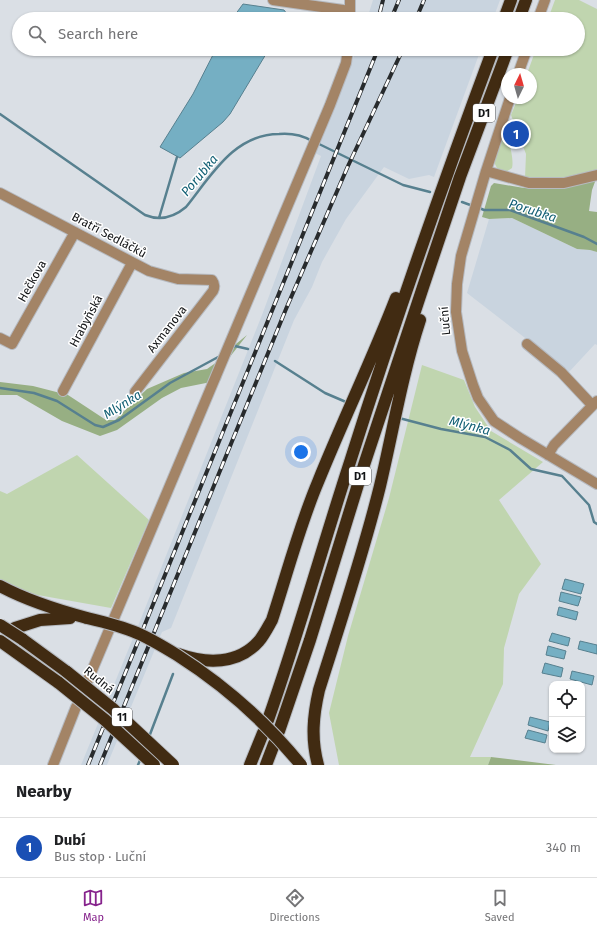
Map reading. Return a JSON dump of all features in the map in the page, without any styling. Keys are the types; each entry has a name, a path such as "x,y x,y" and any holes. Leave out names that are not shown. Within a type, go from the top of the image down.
{"highway":[{"path":"507,12 511,0"},
{"path":"522,12 526,0"},
{"name":"D1","path":"268,720 296,637 350,463 447,172 490,56"},
{"name":"D1","path":"279,731 310,640 364,465 460,177 505,56"},
{"path":"171,652 205,661 217,661 237,657 245,653 259,641 272,620 317,482 379,342 406,271 432,218"},
{"path":"318,765 313,740 315,708 319,690 359,565 417,330 442,253 445,223"},
{"path":"0,586 29,600 52,608 113,624 137,633 171,652 194,666 231,695 271,731 301,765"},
{"path":"15,628 40,620 53,618 87,618"},
{"name":"Rudná","path":"0,625 67,672 113,709 173,765"},
{"name":"11","path":"5,644 59,683 105,720 154,765"},
{"path":"250,765 263,732"},
{"path":"266,765 274,744"}],"street":[{"path":"272,0 334,12"},
{"path":"350,0 350,12"},
{"path":"541,12 545,0"},
{"path":"88,680 319,130 346,63 347,56"},
{"path":"520,68 524,56"},
{"name":"Luční","path":"508,104 481,187 461,256 457,284 456,312 462,351 478,398 494,422 597,484"},
{"path":"486,171 529,184 564,183 597,175"},
{"name":"Bratří Sedláčků","path":"0,193 149,271 178,279 212,280"},
{"name":"Hečkova","path":"0,338 12,344 75,232"},
{"name":"Hrabyňská","path":"63,391 132,263"},
{"name":"Axmanova","path":"135,392 213,291 215,286 212,280"},
{"path":"527,344 595,403 554,445 548,455"},
{"path":"53,765 76,707"}],"shaded area":[{"path":"373,0 500,0 496,12 369,12"},
{"path":"354,56 478,56 434,177 429,175 409,179 384,167 346,219 322,262 312,287 294,320 171,628 162,632 107,765 81,765 262,315 321,156 315,153"},
{"path":"512,218 577,249 597,252 597,345 595,344 569,372 467,293 489,219"}],"green space":[{"path":"555,0 579,0 597,9 597,171 565,178 525,178 526,154 511,115 516,104 537,104 537,68 529,68 533,56 585,56 585,12 551,12"},
{"path":"504,136 510,146 512,160 512,168 506,172 498,170 494,162 502,137"},
{"path":"596,179 592,190 589,211 597,212 597,252 577,249 512,218 489,219 482,217 491,186 494,183 524,188 560,188"},
{"path":"247,335 222,367 221,380 181,388 162,398 117,430 100,436 62,421 17,395 0,395 0,382 33,386 68,395 106,420 115,420 147,389 184,373 207,369 224,357 231,348"},
{"path":"422,365 464,380 475,407 491,431 543,462 499,500 541,564 519,594 504,648 503,684 470,757 491,757 488,765 339,765 329,713 348,636 389,498"},
{"path":"77,455 149,520 111,608 32,594 0,579 0,491 7,494"},
{"path":"491,757 556,765 488,765"}],"water":[{"path":"243,4 284,10 286,12 237,12"},
{"path":"212,56 265,56 230,114 223,122 180,158 160,147 193,94"},
{"path":"565,579 584,584 581,594 562,589"},
{"path":"561,592 581,597 578,606 559,601"},
{"path":"559,607 578,612 576,620 557,615"},
{"path":"552,633 570,638 568,646 549,641"},
{"path":"580,641 597,645 597,654 578,649"},
{"path":"548,646 566,651 564,659 546,655"},
{"path":"545,663 563,668 561,677 542,673"},
{"path":"572,671 594,676 592,685 585,683 585,681 570,679"},
{"path":"530,717 549,722 548,731 528,725"},
{"path":"528,730 547,735 545,743 525,738"}],"waterway":[{"name":"Porubka","path":"0,114 145,215 156,218 171,216 186,207 225,159 236,149 249,141 263,136 283,134 292,134 312,141"},
{"name":"Porubka","path":"317,143 403,185 430,192"},
{"path":"159,218 177,157"},
{"name":"Porubka","path":"462,202 473,206"},
{"name":"Porubka","path":"477,207 484,210 510,210 584,237 597,244"},
{"name":"Mlýnka","path":"231,349 235,346 248,349"},
{"name":"Mlýnka","path":"0,388 34,393 57,401 95,425 103,427 119,420 170,383 220,356"},
{"name":"Mlýnka","path":"275,361 325,393 346,402"},
{"name":"Mlýnka","path":"399,418 441,429 485,437 510,450 531,469 562,476 589,505 594,522 597,524"},
{"path":"149,737 173,674"},
{"path":"138,765 141,758"}],"railway":[{"path":"380,12 383,0"},
{"path":"394,12 399,0"},
{"path":"419,12 424,0"},
{"path":"88,765 375,56"},
{"path":"100,765 286,309 348,166 400,56"}],"place":[{"name":"Dubí","path":"516,134"}]}
